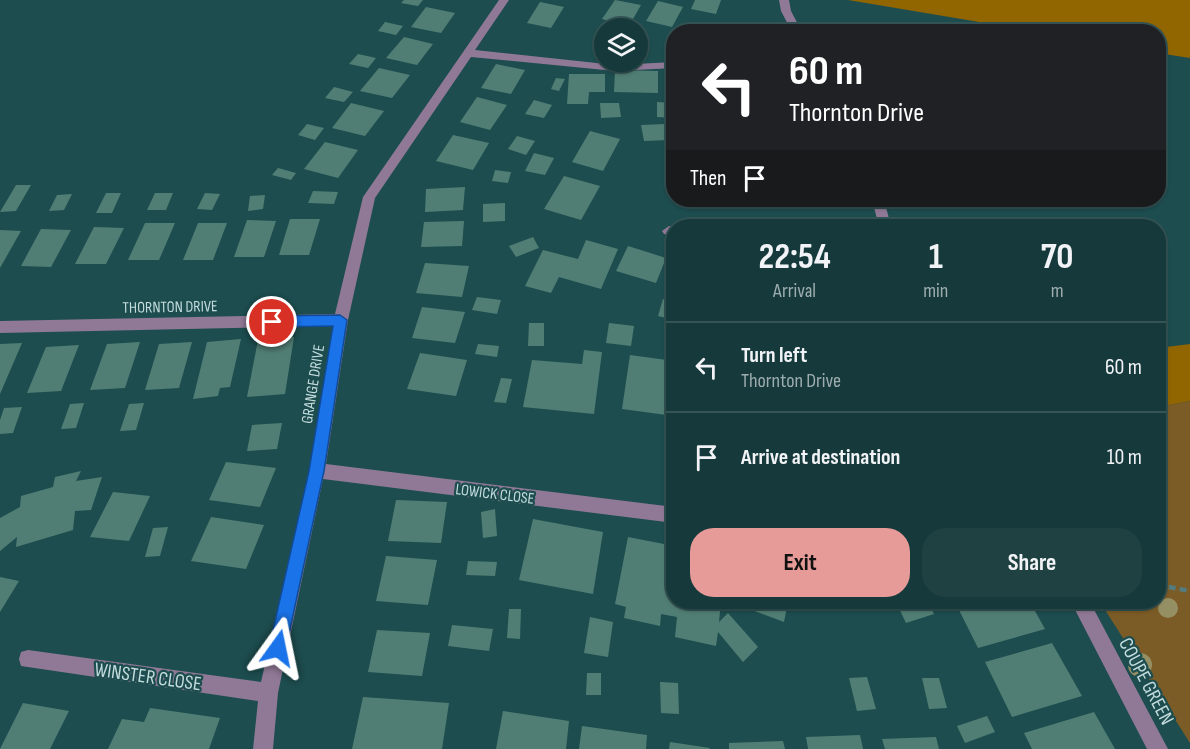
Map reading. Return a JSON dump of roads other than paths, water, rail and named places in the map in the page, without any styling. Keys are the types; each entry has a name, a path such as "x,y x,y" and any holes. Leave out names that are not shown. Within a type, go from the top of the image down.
{"street":[{"name":"GRANGE DRIVE","path":"263,749 268,693 317,471 340,320 369,197 504,0"},
{"path":"784,0 786,11 793,24"},
{"path":"469,53 615,68 666,65"},
{"name":"THORNTON DRIVE","path":"0,327 340,320"},
{"name":"LOWICK CLOSE","path":"317,471 666,514"},
{"name":"COUPE GREEN","path":"1084,609 1158,749"},
{"name":"WINSTER CLOSE","path":"28,659 268,693"}]}
